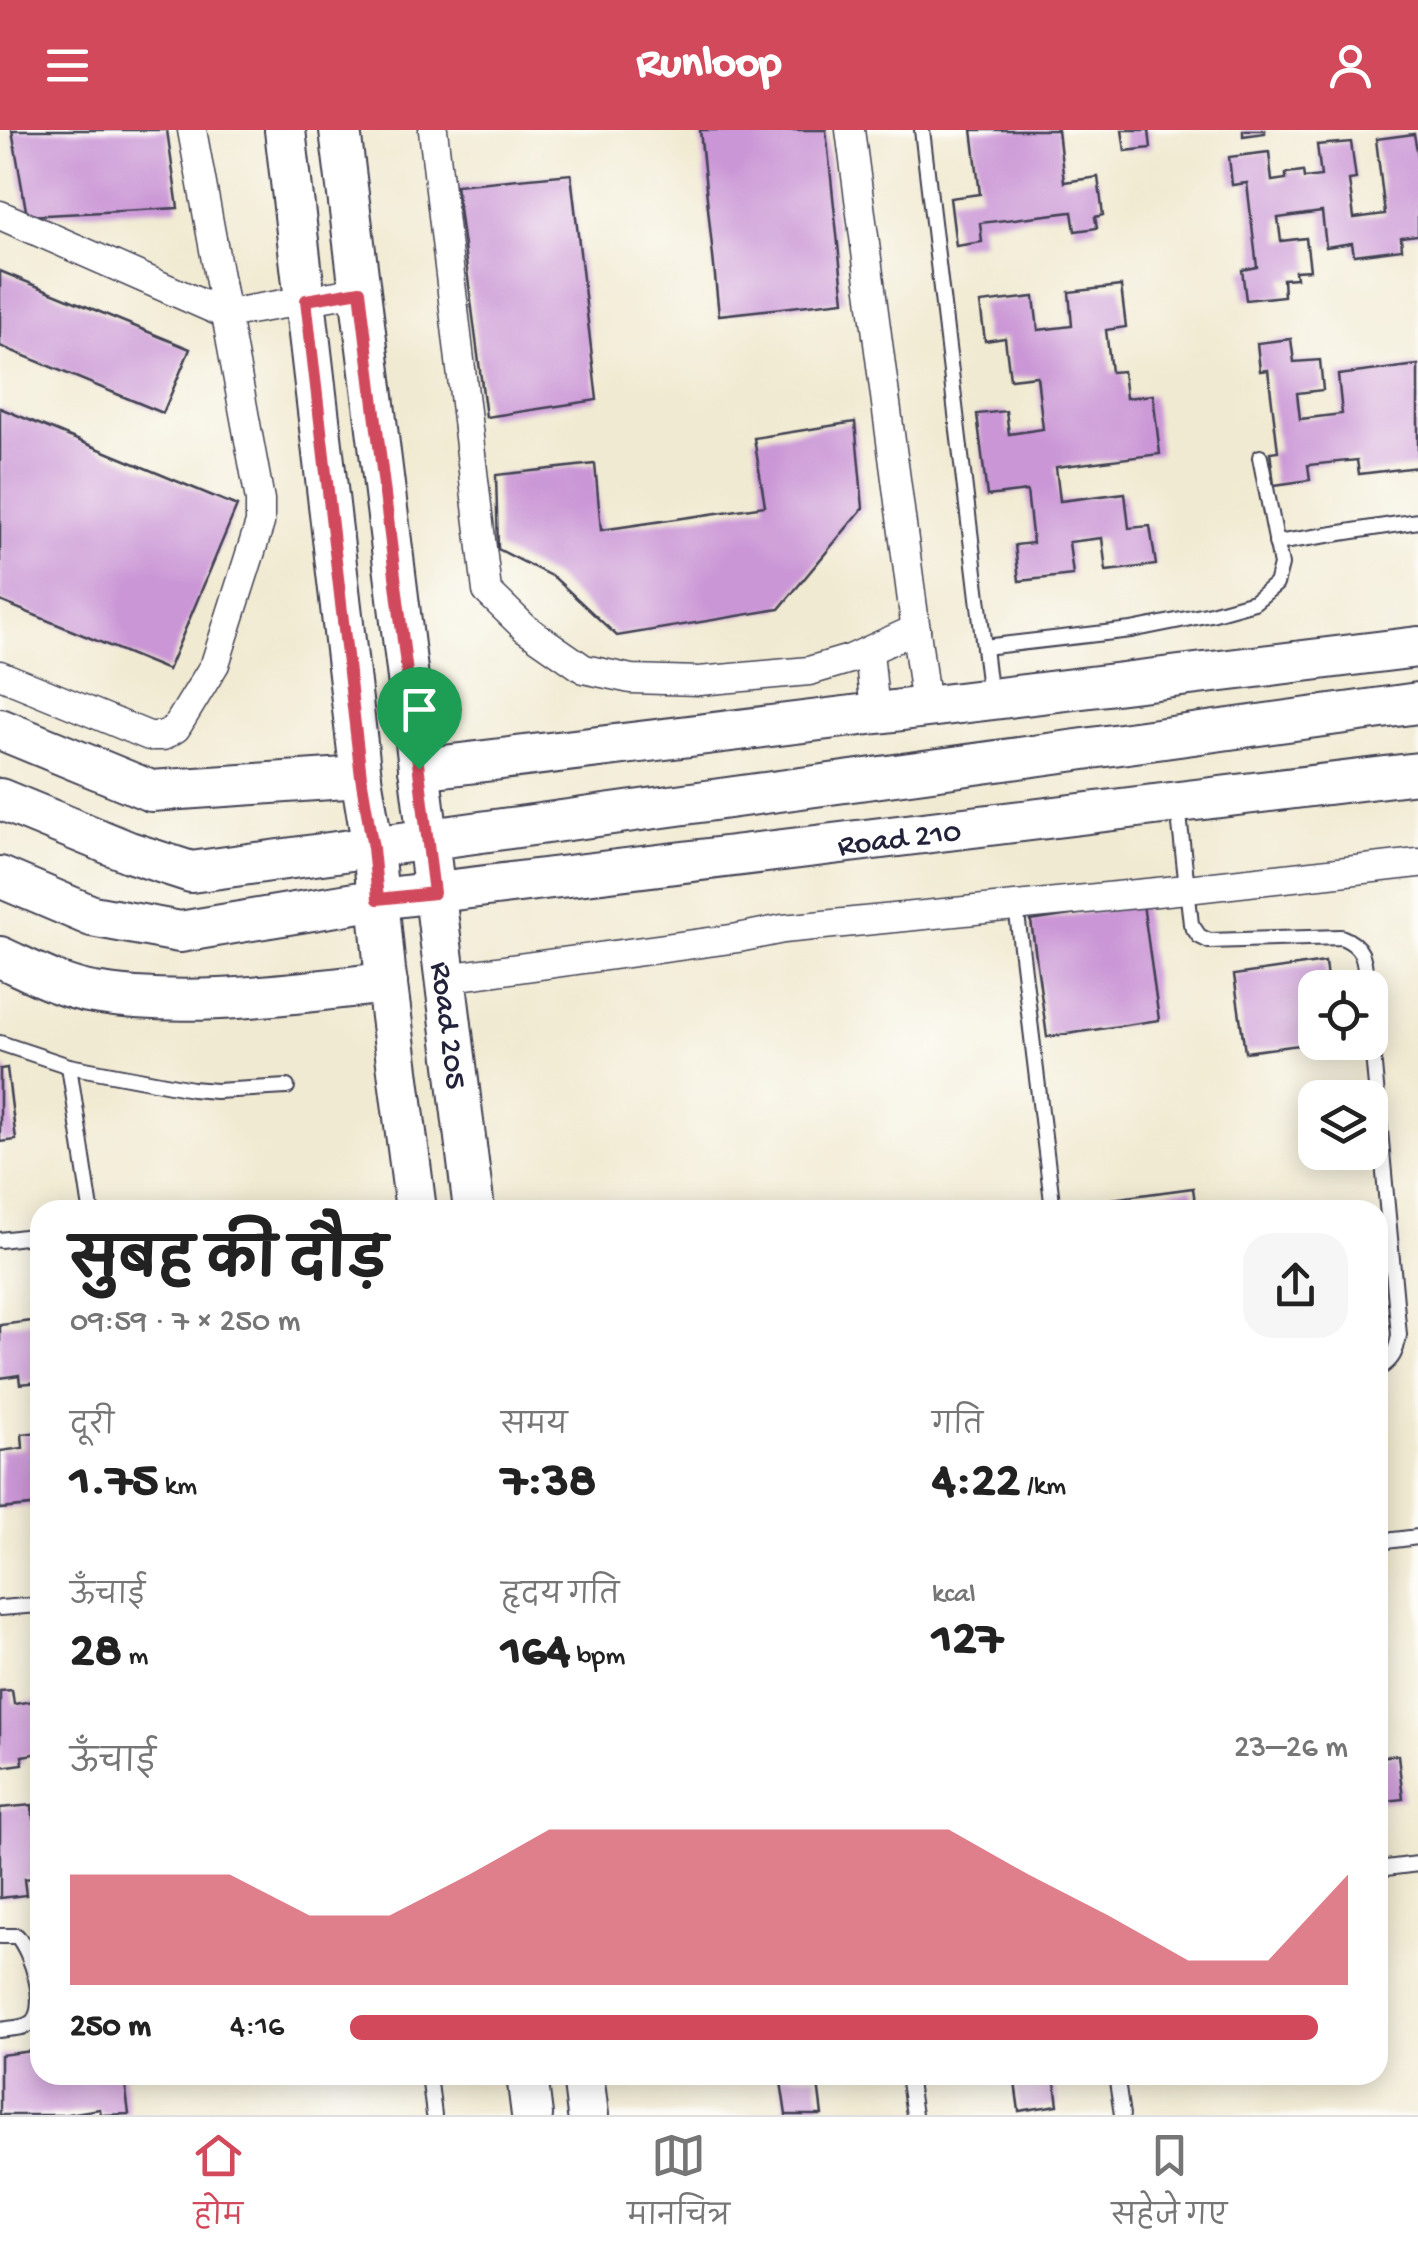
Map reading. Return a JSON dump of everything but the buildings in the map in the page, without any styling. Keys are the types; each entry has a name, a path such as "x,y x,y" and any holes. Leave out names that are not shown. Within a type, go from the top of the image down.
{"main road":[{"name":"Road 205","path":"286,130 415,1200"},
{"name":"Road 205","path":"340,130 473,1200"},
{"path":"419,769 1418,646"},
{"name":"Road 210","path":"0,798 128,852 191,872 1418,703"},
{"path":"0,729 152,792 361,777"},
{"name":"Road 210","path":"0,876 92,916 180,932 378,899 1418,774"},
{"path":"0,957 91,993 152,998 208,1000 387,983"},
{"path":"528,2085 532,2115"},
{"path":"584,2085 588,2115"}],"street":[{"path":"0,676 149,736 163,736 176,728 215,664 260,523 258,481 192,130"},
{"path":"432,130 487,591 525,628 584,669 631,678 700,680 810,671 850,659 916,629"},
{"path":"850,130 926,707"},
{"path":"0,215 225,314 360,291"},
{"path":"869,651 875,713"},
{"path":"445,978 783,930 1418,863"}],"lane":[{"path":"922,130 990,699"},
{"path":"984,647 1131,630 1254,602 1276,584 1280,565 1260,456"},
{"path":"1276,542 1418,521"},
{"path":"1178,802 1191,924 1198,936 1209,941 1341,937 1355,942 1363,955 1365,970"},
{"path":"1016,906 1052,1200"},
{"path":"0,1043 70,1066 192,1089 287,1087"},
{"path":"1374,1060 1387,1200"},
{"path":"70,1066 90,1200"},
{"path":"1388,1216 1399,1334 1396,1352 1388,1363"},
{"path":"0,1240 30,1236"},
{"path":"1388,1541 1418,1537"},
{"path":"0,1608 30,1606"},
{"path":"1388,1868 1418,1864"},
{"path":"0,1936 18,1936 30,1956"},
{"path":"0,2030 30,2025"},
{"path":"430,2085 434,2115"},
{"path":"910,2085 914,2115"},
{"path":"1118,2085 1122,2115"}],"route":[{"path":"360,291 419,769 434,893 378,899 306,300 360,291"}]}
